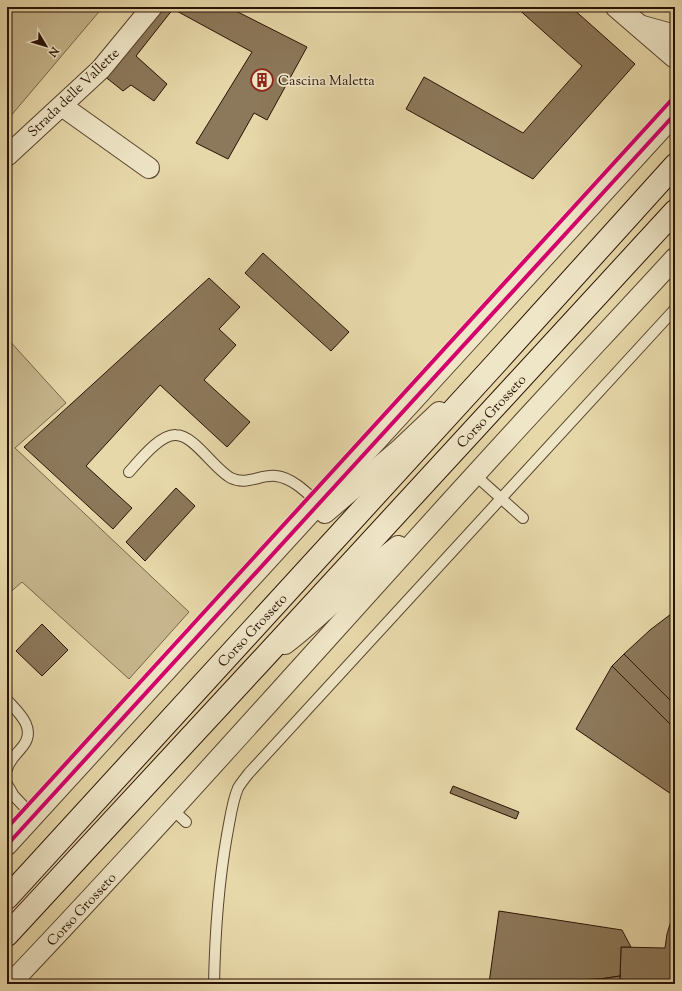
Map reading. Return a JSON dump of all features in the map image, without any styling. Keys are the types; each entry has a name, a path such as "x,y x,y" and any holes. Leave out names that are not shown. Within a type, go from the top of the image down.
{"main road":[{"path":"617,7 675,57"},
{"name":"Corso Grosseto","path":"7,898 675,165"},
{"name":"Corso Grosseto","path":"7,935 675,211"}],"street":[{"name":"Strada delle Vallette","path":"7,156 101,69 152,7"},
{"path":"639,25 672,32"},
{"path":"62,106 149,168"},
{"name":"Corso Grosseto","path":"7,845 675,114"},
{"name":"Corso Grosseto","path":"10,984 72,920 179,816 440,513 675,258"},
{"name":"Corso Grosseto","path":"283,544 320,518 498,361"},
{"name":"Corso Grosseto","path":"259,663 307,627 356,580 440,513"}],"lane":[{"path":"214,984 215,927 221,876 231,815 240,784 675,309"},
{"path":"129,472 158,442 169,436 177,435 189,440 223,472 233,479 245,481 270,476 281,477 292,481 319,504"},
{"path":"475,475 523,518"},
{"path":"7,700 24,719 28,731 24,744 12,759 7,769"},
{"path":"7,784 14,796 33,816"}],"shaded area":[{"path":"7,7 103,7 9,118 7,116"},
{"path":"7,338 66,403 15,448 189,612 129,679 22,582 7,595"}],"building":[{"name":"Cascina Maletta","path":"159,7 228,7 307,47 267,120 254,113 228,159 196,143 252,52 173,9 136,56 167,84 154,101 131,85 123,91 103,75"},
{"path":"516,7 571,7 635,64 533,179 406,109 424,77 523,133 582,66"},
{"path":"263,253 349,332 331,351 245,273"},
{"path":"209,278 240,307 219,329 236,345 204,380 250,422 227,447 160,385 86,466 132,508 113,529 24,447"},
{"path":"176,488 195,506 145,561 126,542"},
{"path":"675,611 675,705 624,654 650,630"},
{"path":"42,624 68,650 42,676 16,651"},
{"path":"624,654 675,705 675,729 612,666"},
{"path":"612,666 675,729 675,796 576,729"},
{"path":"453,786 519,812 516,819 450,793"},
{"path":"675,908 675,984 620,984 621,947 665,948 667,934"},
{"path":"499,911 622,930 631,947 621,947 620,976 600,979 489,983"},
{"path":"620,976 620,984 489,984 600,979"}],"cycle path":[{"path":"7,828 675,96"},
{"path":"7,845 675,114"}],"place":[{"name":"Cascina Maletta","path":"262,80"}]}
